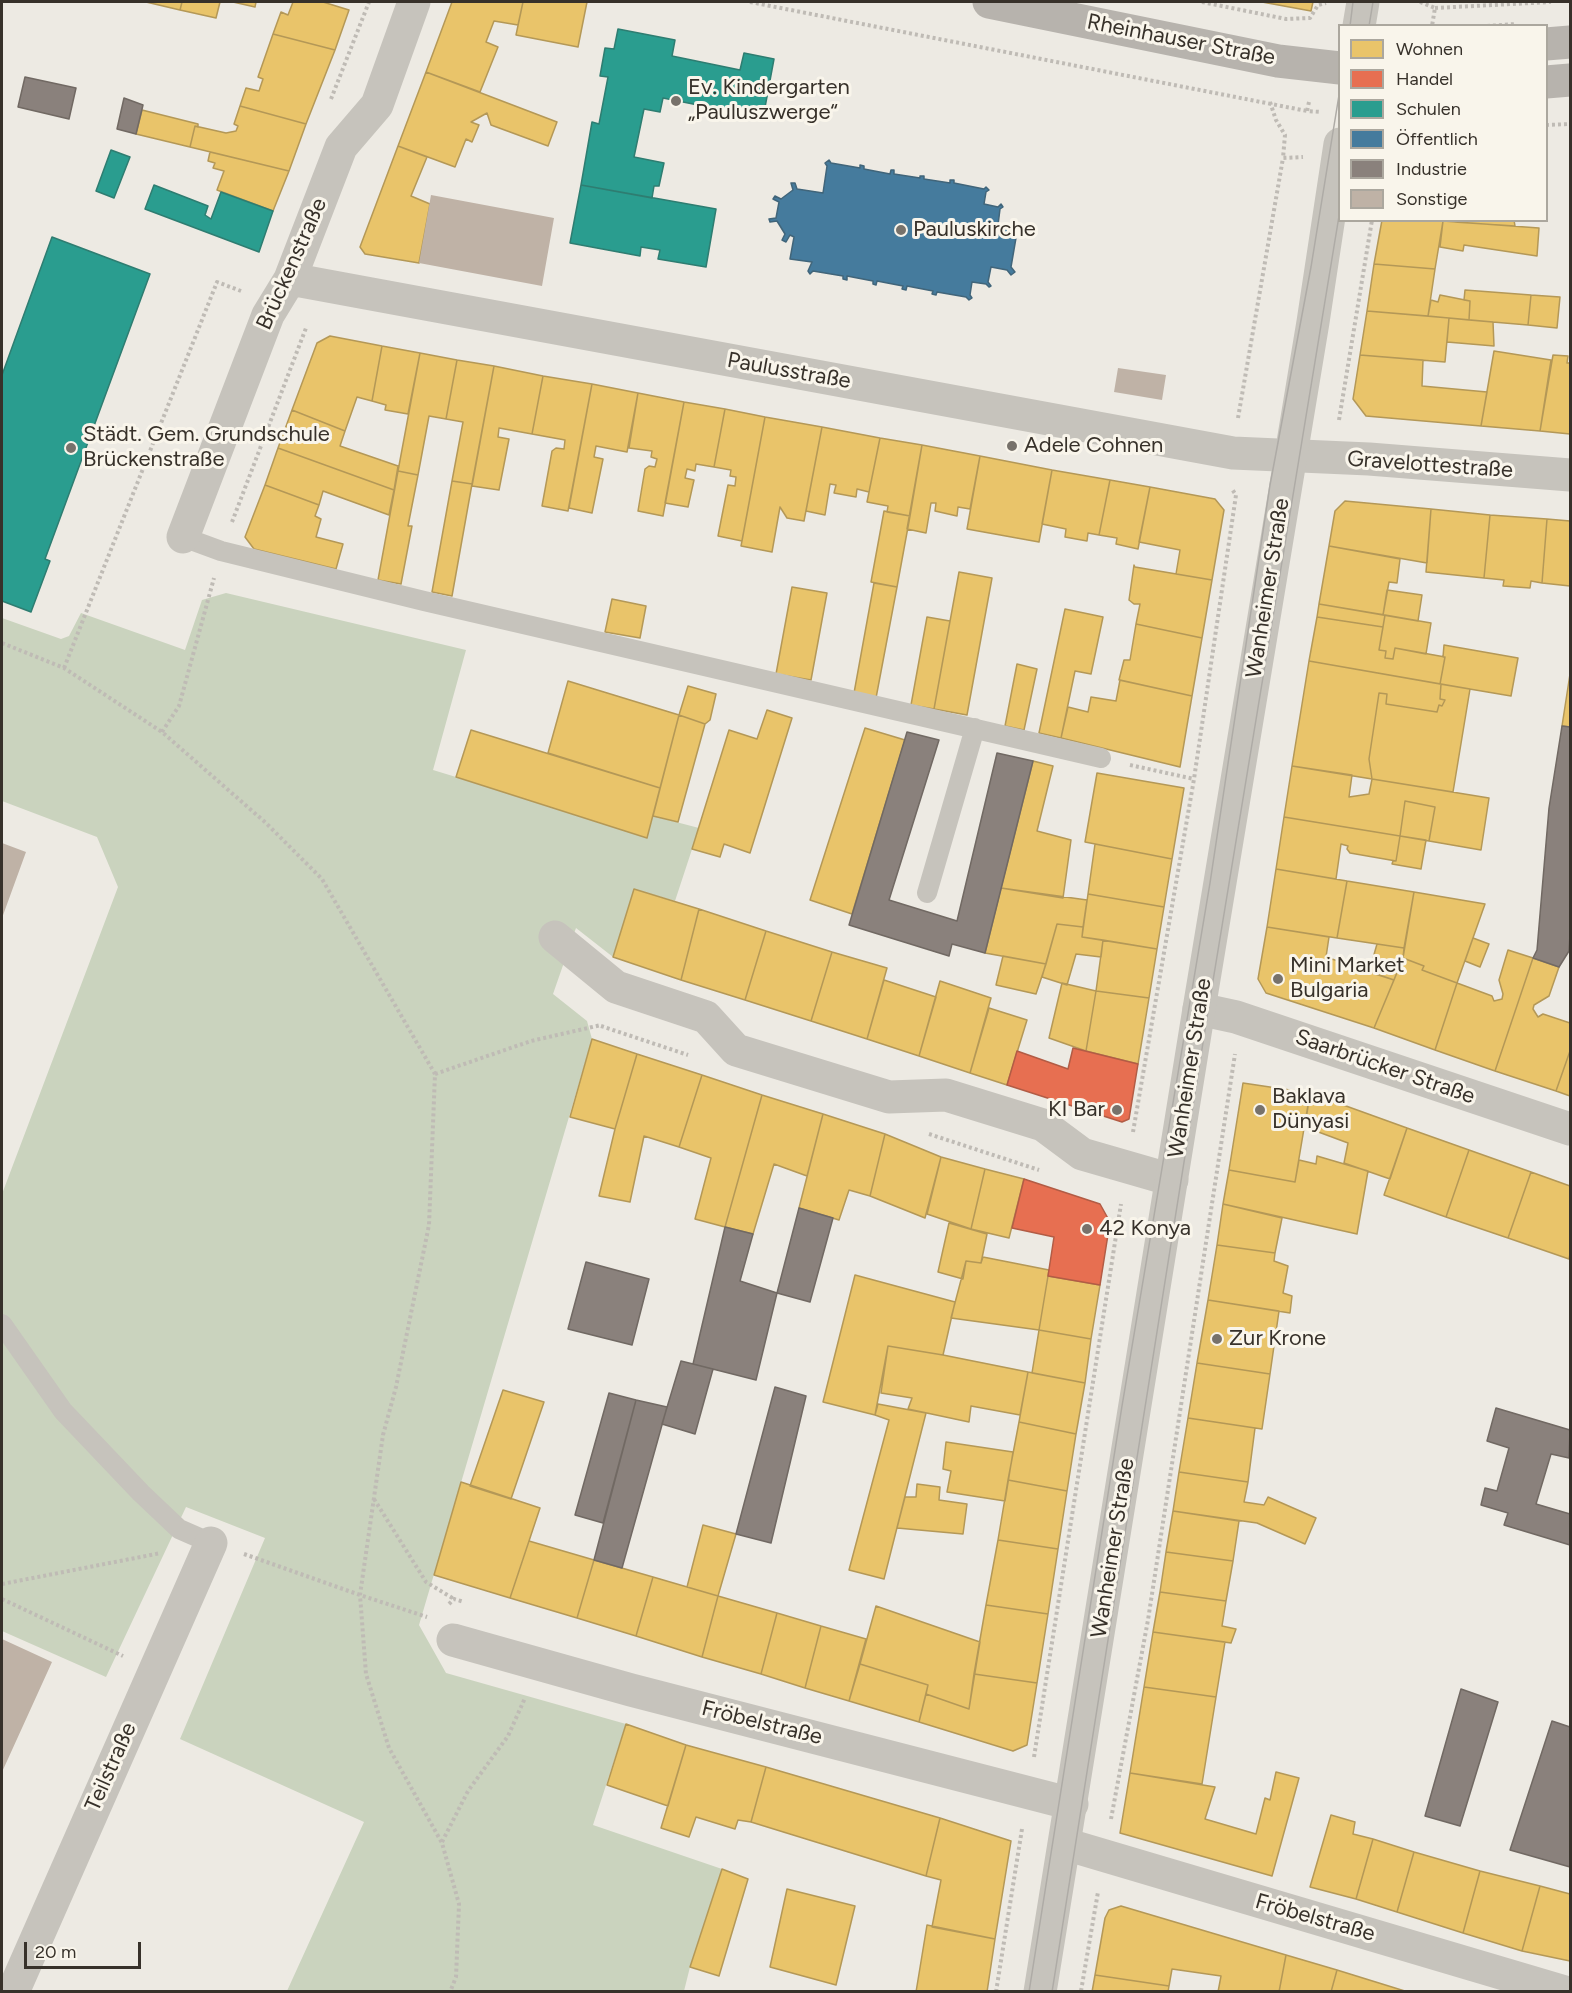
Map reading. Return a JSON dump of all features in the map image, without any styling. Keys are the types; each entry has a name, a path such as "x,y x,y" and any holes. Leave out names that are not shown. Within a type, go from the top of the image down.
{"main road":[{"name":"Rheinhauser Straße","path":"989,2 1278,61 1338,68"},
{"path":"1548,44 1570,42"},
{"path":"1548,82 1570,80"}],"street":[{"name":"Brückenstraße","path":"183,537 268,315 290,279 341,147 377,105 414,2"},
{"path":"1359,24 1363,2"},
{"name":"Wanheimer Straße","path":"1040,1992 1289,457 1313,322 1338,156"},
{"name":"Paulusstraße","path":"290,279 1233,453 1289,457"},
{"name":"Gravelottestraße","path":"1289,457 1328,457 1570,476"},
{"path":"555,937 616,987 706,1017 736,1050 889,1097 946,1095 1043,1125 1082,1154 1172,1180"},
{"name":"Saarbrücker Straße","path":"1199,1010 1236,1017 1570,1129"},
{"name":"Teilstraße","path":"13,1992 211,1544"},
{"name":"Fröbelstraße","path":"453,1640 632,1690 1072,1804"},
{"name":"Fröbelstraße","path":"1065,1844 1565,1992"}],"lane":[{"path":"183,537 221,551 424,601 1101,758"},
{"path":"927,893 975,729"},
{"path":"2,1324 71,1420 179,1529 211,1544"}],"path":[{"path":"331,100 369,2"},
{"path":"750,2 1307,111"},
{"path":"996,1992 1127,1167 1194,779 1236,495 1227,481 1283,158 1285,135 1276,120 1270,102 1286,19 1202,2"},
{"path":"1420,2 1435,8 1551,2"},
{"path":"1432,24 1435,8"},
{"path":"1548,125 1570,124"},
{"path":"1283,158 1338,149"},
{"path":"1328,457 1339,422 1372,222"},
{"path":"64,668 217,282 246,292"},
{"path":"162,732 179,706 221,551"},
{"path":"2,643 64,668 162,732 266,823 322,879 435,1074 429,1225 396,1387 383,1435 360,1595 366,1674 390,1748 442,1843 459,1904 456,1977 450,1992"},
{"path":"1101,758 1194,779"},
{"path":"435,1074 531,1041 601,1026 616,987"},
{"path":"1080,1992 1148,1620 1235,1058 1236,1017"},
{"path":"374,1498 426,1582 454,1599"},
{"path":"2,1584 211,1544 432,1618 453,1640"},
{"path":"2,1599 154,1670"},
{"path":"442,1843 468,1791 508,1736 526,1696"}],"green space":[{"path":"226,593 466,650 433,770 456,777 653,816 699,828 675,901 634,889 613,957 576,928 553,994 587,1021 592,1039 419,1625 446,1673 626,1724 593,1825 722,1869 684,1991 287,1991 364,1822 180,1739 265,1538 186,1507 106,1677 2,1631 2,1194 118,887 97,837 2,801 2,618 61,639 69,636 81,613 185,650 202,600"}],"building: Wohnen":[{"path":"146,2 182,2 180,10"},
{"path":"182,2 220,2 216,18 180,10"},
{"path":"233,2 256,2 255,7"},
{"path":"293,2 323,2 349,10 335,50 273,34 281,12 288,15"},
{"path":"452,2 523,2 518,25 494,21 486,42 498,47 480,92 426,72"},
{"path":"523,2 587,2 578,47 516,35"},
{"path":"1262,2 1313,2 1311,11"},
{"path":"273,34 335,50 306,124 240,106 246,88 259,91 263,79 258,77"},
{"path":"426,72 557,122 548,146 491,125 487,113 471,122 479,125 472,142 466,139 455,167 398,146"},
{"path":"240,106 306,124 289,171 190,147 195,126 226,133 236,131 238,126 234,124"},
{"path":"142,110 198,124 198,127 195,126 190,147 136,134"},
{"path":"398,146 427,157 411,196 430,204 419,263 365,254 360,247"},
{"path":"210,152 289,171 273,211 217,190 224,171 213,168 215,163 208,161"},
{"path":"1382,222 1443,222 1435,269 1374,264"},
{"path":"1443,222 1539,228 1537,256 1464,245 1463,251 1440,247"},
{"path":"1454,222 1514,222 1515,226"},
{"path":"1374,264 1435,269 1428,316 1367,311"},
{"path":"1465,290 1531,295 1528,325 1469,320 1470,301 1464,300"},
{"path":"1440,295 1470,301 1469,320 1428,316 1431,300 1438,302"},
{"path":"1531,295 1560,297 1557,328 1528,325"},
{"path":"1367,311 1449,318 1445,362 1360,355"},
{"path":"1449,318 1493,322 1494,346 1447,342"},
{"path":"330,336 382,346 372,401 357,397 345,431 292,410 317,343"},
{"path":"382,346 420,353 408,414 385,410 386,405 372,401"},
{"path":"1494,351 1551,360 1540,431 1481,426"},
{"path":"420,353 457,360 446,419 429,416 418,475 398,471"},
{"path":"1360,355 1423,360 1422,386 1487,392 1481,426 1366,416 1353,399"},
{"path":"1553,355 1568,356 1567,363 1570,363 1570,434 1540,431"},
{"path":"457,360 494,366 472,484 452,481 463,422 446,419"},
{"path":"494,366 543,376 532,434 499,428 498,437 509,439 499,490 472,486"},
{"path":"543,376 592,384 568,511 542,506 552,451 556,448 564,449 565,440 532,434"},
{"path":"592,384 638,393 627,452 596,446 594,457 603,459 592,513 569,508"},
{"path":"638,393 684,402 663,516 638,511 645,469 649,466 655,467 657,459 651,457 652,451 629,448"},
{"path":"684,402 725,409 714,467 696,464 695,471 687,469 685,478 694,480 688,507 665,503"},
{"path":"725,409 765,417 742,541 718,536 728,485 735,486 736,477 730,476 731,470 714,467"},
{"path":"292,410 345,431 340,446 398,466 394,490 278,448"},
{"path":"765,417 822,427 804,521 787,518 780,507 772,552 741,546"},
{"path":"822,427 880,438 869,492 857,489 856,497 834,493 836,485 830,484 825,515 806,511"},
{"path":"880,438 922,445 910,516 887,512 888,506 867,502"},
{"path":"922,445 980,456 970,509 958,507 957,516 935,511 936,503 931,503 926,533 907,529"},
{"path":"278,448 394,490 389,515 323,491 319,505 265,485"},
{"path":"980,456 1052,470 1039,542 967,529"},
{"path":"1052,470 1110,480 1099,535 1088,533 1087,541 1065,537 1066,529 1042,524"},
{"path":"398,471 418,475 408,526 412,526 401,584 378,580"},
{"path":"1110,480 1150,487 1138,549 1116,544 1117,538 1099,535"},
{"path":"452,481 472,484 452,596 432,592"},
{"path":"265,485 319,505 315,516 321,519 316,537 343,544 336,569 254,549 245,537"},
{"path":"1150,487 1215,499 1224,510 1212,580 1176,574 1180,550 1139,542"},
{"path":"1345,501 1431,509 1427,563 1329,546 1335,511"},
{"path":"1431,509 1490,515 1484,578 1426,572"},
{"path":"884,511 910,516 897,587 871,582"},
{"path":"1490,515 1547,519 1542,583 1531,581 1530,588 1503,586 1504,580 1484,578"},
{"path":"1547,519 1570,521 1570,586 1542,583"},
{"path":"1329,546 1400,559 1397,583 1389,582 1383,615 1319,604"},
{"path":"1134,565 1212,580 1202,638 1136,624 1140,604 1134,604 1129,600"},
{"path":"959,572 992,578 967,715 934,709"},
{"path":"874,583 897,587 876,698 854,693"},
{"path":"792,587 827,593 811,680 776,674"},
{"path":"1387,590 1422,595 1418,621 1383,615"},
{"path":"612,599 646,606 640,638 605,632"},
{"path":"1319,604 1385,615 1383,627 1317,617"},
{"path":"1065,609 1103,617 1091,674 1075,671 1061,738 1039,733"},
{"path":"1385,615 1431,623 1426,654 1395,648 1393,659 1385,658 1386,651 1379,650"},
{"path":"927,617 950,621 934,709 911,705"},
{"path":"1317,617 1383,627 1379,650 1386,651 1385,658 1393,659 1395,648 1445,657 1440,684 1309,661"},
{"path":"1136,624 1202,638 1192,696 1119,680 1124,660 1130,660"},
{"path":"1444,645 1518,658 1511,696 1440,684 1445,657 1443,657"},
{"path":"1309,661 1441,684 1440,699 1445,700 1442,706 1439,705 1437,712 1386,704 1387,694 1379,693 1369,759 1372,779 1292,766"},
{"path":"1017,664 1037,669 1024,730 1005,726"},
{"path":"1570,674 1570,727 1562,726"},
{"path":"1120,680 1192,696 1180,767 1061,738 1068,707 1088,712 1091,697 1116,701"},
{"path":"568,681 679,715 660,788 548,753"},
{"path":"1441,684 1470,689 1453,792 1372,779 1369,759 1379,693 1387,694 1386,704 1437,712 1439,705 1442,706 1445,700 1440,699"},
{"path":"688,686 716,694 710,720 705,724 679,715"},
{"path":"767,710 792,718 750,853 724,844 720,857 692,849 729,730 757,739"},
{"path":"679,715 705,724 678,822 653,816"},
{"path":"865,728 905,740 852,914 810,900"},
{"path":"471,730 660,788 647,838 456,777"},
{"path":"1033,761 1053,766 1037,831 1071,840 1063,898 1001,888"},
{"path":"1292,766 1352,775 1349,797 1369,794 1372,779 1489,798 1481,850 1429,841 1435,807 1405,801 1400,836 1284,817"},
{"path":"1097,773 1184,788 1172,859 1085,842"},
{"path":"1405,801 1435,807 1429,841 1400,836"},
{"path":"1284,817 1400,836 1396,861 1350,853 1348,846 1341,844 1336,879 1276,869"},
{"path":"1400,836 1426,840 1421,869 1392,864 1396,861"},
{"path":"1095,844 1172,859 1164,907 1088,894"},
{"path":"1276,869 1347,881 1337,938 1267,927"},
{"path":"1347,881 1414,892 1404,948 1337,938"},
{"path":"1001,888 1087,900 1083,927 1057,924 1046,964 985,953"},
{"path":"634,889 699,909 681,980 613,957"},
{"path":"1414,892 1485,904 1457,983 1422,970 1424,966 1403,958"},
{"path":"1088,894 1164,907 1157,949 1082,937"},
{"path":"699,909 766,931 745,1000 681,980"},
{"path":"1057,924 1083,927 1082,937 1103,940 1101,957 1076,954 1067,985 1042,977"},
{"path":"1267,927 1329,937 1326,957 1394,980 1374,1028 1266,993 1258,979"},
{"path":"766,931 832,952 811,1021 745,1000"},
{"path":"1473,938 1489,944 1480,967 1465,961"},
{"path":"1103,940 1157,949 1149,998 1096,991"},
{"path":"1377,944 1404,948 1403,958 1394,980 1369,972"},
{"path":"1508,950 1533,958 1495,1071 1435,1050 1457,983 1492,996 1494,1001 1502,999 1499,980"},
{"path":"832,952 887,968 867,1039 811,1021"},
{"path":"1003,956 1046,964 1036,994 996,985"},
{"path":"1403,958 1424,966 1422,970 1457,983 1435,1050 1374,1028"},
{"path":"1533,958 1559,967 1549,996 1534,1005 1533,1009 1538,1017 1543,1014 1570,1023 1570,1051 1556,1091 1495,1071"},
{"path":"884,980 936,997 919,1056 867,1039"},
{"path":"940,981 991,998 970,1073 919,1056"},
{"path":"1062,983 1096,991 1086,1051 1049,1038"},
{"path":"1096,991 1149,998 1138,1064 1086,1051"},
{"path":"989,1008 1027,1020 1007,1085 970,1073"},
{"path":"592,1039 637,1054 615,1129 570,1117"},
{"path":"1570,1051 1570,1096 1556,1091"},
{"path":"637,1054 702,1075 679,1147 644,1136 630,1202 599,1196 615,1129"},
{"path":"702,1075 762,1095 725,1227 695,1219 711,1158 679,1147"},
{"path":"1243,1083 1310,1093 1295,1182 1229,1170"},
{"path":"1310,1093 1407,1128 1390,1179 1344,1163 1348,1143 1305,1127"},
{"path":"762,1095 823,1114 807,1176 774,1164 753,1234 725,1227"},
{"path":"823,1114 885,1134 870,1196 849,1190 839,1220 799,1208"},
{"path":"1407,1128 1469,1150 1446,1217 1384,1195"},
{"path":"885,1134 941,1157 925,1218 870,1196"},
{"path":"1469,1150 1531,1172 1508,1238 1446,1217"},
{"path":"1317,1156 1368,1171 1357,1234 1223,1204 1229,1170 1295,1182 1299,1160 1316,1164"},
{"path":"941,1157 985,1169 971,1229 927,1214"},
{"path":"985,1169 1024,1179 1009,1238 971,1229"},
{"path":"1531,1172 1570,1186 1569,1259 1508,1238"},
{"path":"1223,1204 1282,1218 1275,1253 1217,1245"},
{"path":"949,1223 987,1234 981,1263 966,1261 963,1279 938,1272"},
{"path":"1217,1245 1275,1253 1274,1261 1288,1266 1283,1293 1292,1296 1290,1313 1208,1300"},
{"path":"983,1257 1049,1270 1039,1330 951,1318 966,1261 981,1263"},
{"path":"855,1275 955,1302 943,1355 888,1346 875,1415 823,1402"},
{"path":"1048,1276 1100,1285 1091,1339 1039,1330"},
{"path":"1208,1300 1279,1311 1270,1374 1197,1363"},
{"path":"1039,1330 1091,1339 1085,1383 1032,1373"},
{"path":"888,1346 1028,1372 1020,1415 971,1406 969,1422 908,1409 912,1398 881,1393"},
{"path":"1197,1363 1270,1374 1262,1429 1188,1418"},
{"path":"1028,1372 1085,1383 1076,1434 1019,1422"},
{"path":"503,1390 544,1402 511,1499 470,1486"},
{"path":"878,1404 926,1413 884,1579 849,1570 889,1420 875,1415"},
{"path":"1188,1418 1255,1428 1248,1482 1179,1472"},
{"path":"1019,1422 1076,1434 1067,1491 1008,1480"},
{"path":"946,1442 1013,1452 1005,1501 947,1492 951,1471 943,1469"},
{"path":"1179,1472 1248,1482 1244,1502 1264,1505 1268,1497 1316,1518 1305,1544 1257,1523 1173,1511"},
{"path":"1008,1480 1067,1491 1058,1549 998,1540"},
{"path":"461,1482 540,1508 510,1598 434,1575"},
{"path":"917,1484 940,1487 939,1500 967,1504 963,1534 897,1528 905,1497 916,1497"},
{"path":"1173,1511 1239,1521 1233,1561 1166,1552"},
{"path":"703,1525 736,1534 718,1596 687,1587"},
{"path":"998,1540 1058,1549 1048,1614 986,1605"},
{"path":"529,1541 594,1560 577,1618 510,1598"},
{"path":"1166,1552 1233,1561 1226,1601 1160,1592"},
{"path":"594,1560 653,1577 636,1636 577,1618"},
{"path":"653,1577 718,1596 702,1657 636,1636"},
{"path":"1160,1592 1226,1601 1222,1626 1236,1629 1231,1643 1153,1632"},
{"path":"718,1596 777,1613 761,1674 702,1657"},
{"path":"986,1605 1048,1614 1037,1683 974,1674"},
{"path":"876,1606 980,1642 969,1709 926,1694 928,1685 860,1664"},
{"path":"777,1613 821,1626 805,1688 761,1674"},
{"path":"821,1626 866,1639 849,1701 805,1688"},
{"path":"1153,1632 1225,1642 1216,1697 1144,1687"},
{"path":"860,1664 928,1685 919,1722 849,1701"},
{"path":"974,1674 1037,1683 1027,1745 1013,1751 919,1722 926,1694 969,1709"},
{"path":"1144,1687 1216,1697 1202,1784 1130,1773"},
{"path":"626,1724 686,1745 668,1806 607,1785"},
{"path":"686,1745 766,1767 751,1822 738,1820 735,1829 696,1817 689,1837 661,1828"},
{"path":"766,1767 940,1818 926,1876 751,1822"},
{"path":"1276,1772 1299,1778 1272,1876 1120,1833 1130,1773 1215,1787 1205,1819 1256,1834 1265,1798 1270,1800"},
{"path":"1331,1815 1355,1822 1353,1834 1373,1839 1356,1899 1310,1887"},
{"path":"940,1818 1011,1841 995,1939 932,1927 941,1880 926,1876"},
{"path":"1373,1839 1414,1852 1397,1912 1356,1899"},
{"path":"1414,1852 1480,1871 1463,1933 1397,1912"},
{"path":"722,1869 748,1879 719,1976 690,1967"},
{"path":"1480,1871 1540,1886 1522,1951 1463,1933"},
{"path":"1540,1886 1570,1894 1570,1961 1522,1951"},
{"path":"787,1889 855,1906 836,1985 770,1967"},
{"path":"1121,1906 1286,1955 1279,1992 1218,1992 1221,1976 1172,1969 1169,1986 1095,1975 1105,1918 1109,1910"},
{"path":"927,1925 995,1939 987,1992 916,1992"},
{"path":"1286,1955 1337,1970 1331,1992 1279,1992"},
{"path":"1337,1970 1408,1992 1331,1992"},
{"path":"1095,1975 1169,1986 1168,1992 1092,1992"}],"building: Handel":[{"path":"1073,1048 1138,1064 1129,1119 1122,1122 1007,1085 1017,1051 1068,1069"},
{"path":"1024,1179 1100,1204 1110,1222 1100,1285 1048,1276 1054,1237 1012,1228"}],"building: Schulen":[{"path":"618,29 675,40 672,56 740,70 744,53 774,59 763,118 663,98 660,112 644,109 634,157 664,163 659,186 654,186 652,198 581,185 592,122 599,124 608,77 600,76 605,48 614,49"},
{"path":"111,150 130,157 114,198 96,191"},
{"path":"154,185 208,206 205,215 211,219 221,192 273,211 259,252 145,209"},
{"path":"581,185 716,209 706,267 658,259 660,250 641,247 640,256 570,243"},
{"path":"52,237 150,274 45,559 50,561 31,612 2,601 2,375"}],"building: Öffentlich":[{"name":"Pauluskirche","path":"829,160 831,163 860,168 860,165 864,166 864,169 890,174 891,170 894,170 894,174 920,178 924,176 924,179 950,183 950,180 954,180 954,183 984,189 986,187 989,190 986,192 984,204 998,207 1001,204 1003,207 1000,209 998,225 1014,228 1019,224 1022,228 1017,232 1011,267 1015,272 1011,275 1007,270 991,267 988,282 991,286 972,282 970,295 972,298 969,300 966,297 937,292 936,295 932,294 933,291 907,286 906,290 902,289 903,286 877,281 876,285 873,281 847,276 847,280 843,279 843,276 813,271 810,274 808,271 812,262 790,259 794,237 790,235 786,242 782,240 785,234 777,221 770,222 769,219 776,218 779,202 773,199 775,196 781,199 793,190 791,183 795,183 797,189 823,193 827,166 825,163"}],"building: Industrie":[{"path":"25,77 76,88 69,119 18,107"},
{"path":"124,98 143,105 136,134 117,129"},
{"path":"1562,726 1570,727 1570,935 1569,951 1559,967 1533,958 1537,950 1549,808"},
{"path":"907,732 939,740 889,900 957,921 997,753 1033,761 985,953 952,944 949,956 849,925"},
{"path":"799,1208 833,1218 810,1302 777,1293"},
{"path":"725,1227 753,1234 740,1281 777,1293 756,1380 693,1364"},
{"path":"586,1262 649,1279 632,1345 568,1329"},
{"path":"681,1361 713,1369 695,1434 662,1424"},
{"path":"775,1387 806,1396 771,1543 736,1534"},
{"path":"609,1393 636,1400 603,1523 575,1515"},
{"path":"636,1400 667,1407 622,1568 594,1560"},
{"path":"1496,1408 1570,1430 1569,1458 1551,1454 1536,1504 1570,1514 1570,1545 1504,1525 1508,1513 1481,1505 1485,1488 1497,1491 1509,1448 1487,1441"},
{"path":"1461,1689 1498,1702 1460,1826 1425,1816"},
{"path":"1552,1721 1570,1727 1570,1867 1510,1850"}],"building: Sonstige":[{"path":"431,195 554,218 542,286 419,263"},
{"path":"1118,368 1166,375 1162,400 1114,392"},
{"path":"2,843 26,852 2,918"},
{"path":"2,1639 52,1662 2,1772"}],"tram line":[{"path":"1350,24 1353,2"},
{"path":"1369,24 1373,2"},
{"path":"1029,1992 1122,1406 1210,883 1270,485 1311,267 1338,101"},
{"path":"1052,1992 1209,1005 1338,222"}],"place":[{"name":"Ev. Kindergarten „Pauluszwerge“","path":"676,101"},
{"name":"Pauluskirche","path":"901,230"},
{"name":"Adele Cohnen","path":"1012,446"},
{"name":"Städt. Gem. Grundschule Brückenstraße","path":"71,448"},
{"name":"Mini Market Bulgaria","path":"1278,979"},
{"name":"KI Bar","path":"1117,1110"},
{"name":"Baklava Dünyasi","path":"1260,1110"},
{"name":"42 Konya","path":"1087,1229"},
{"name":"Zur Krone","path":"1217,1339"}]}
